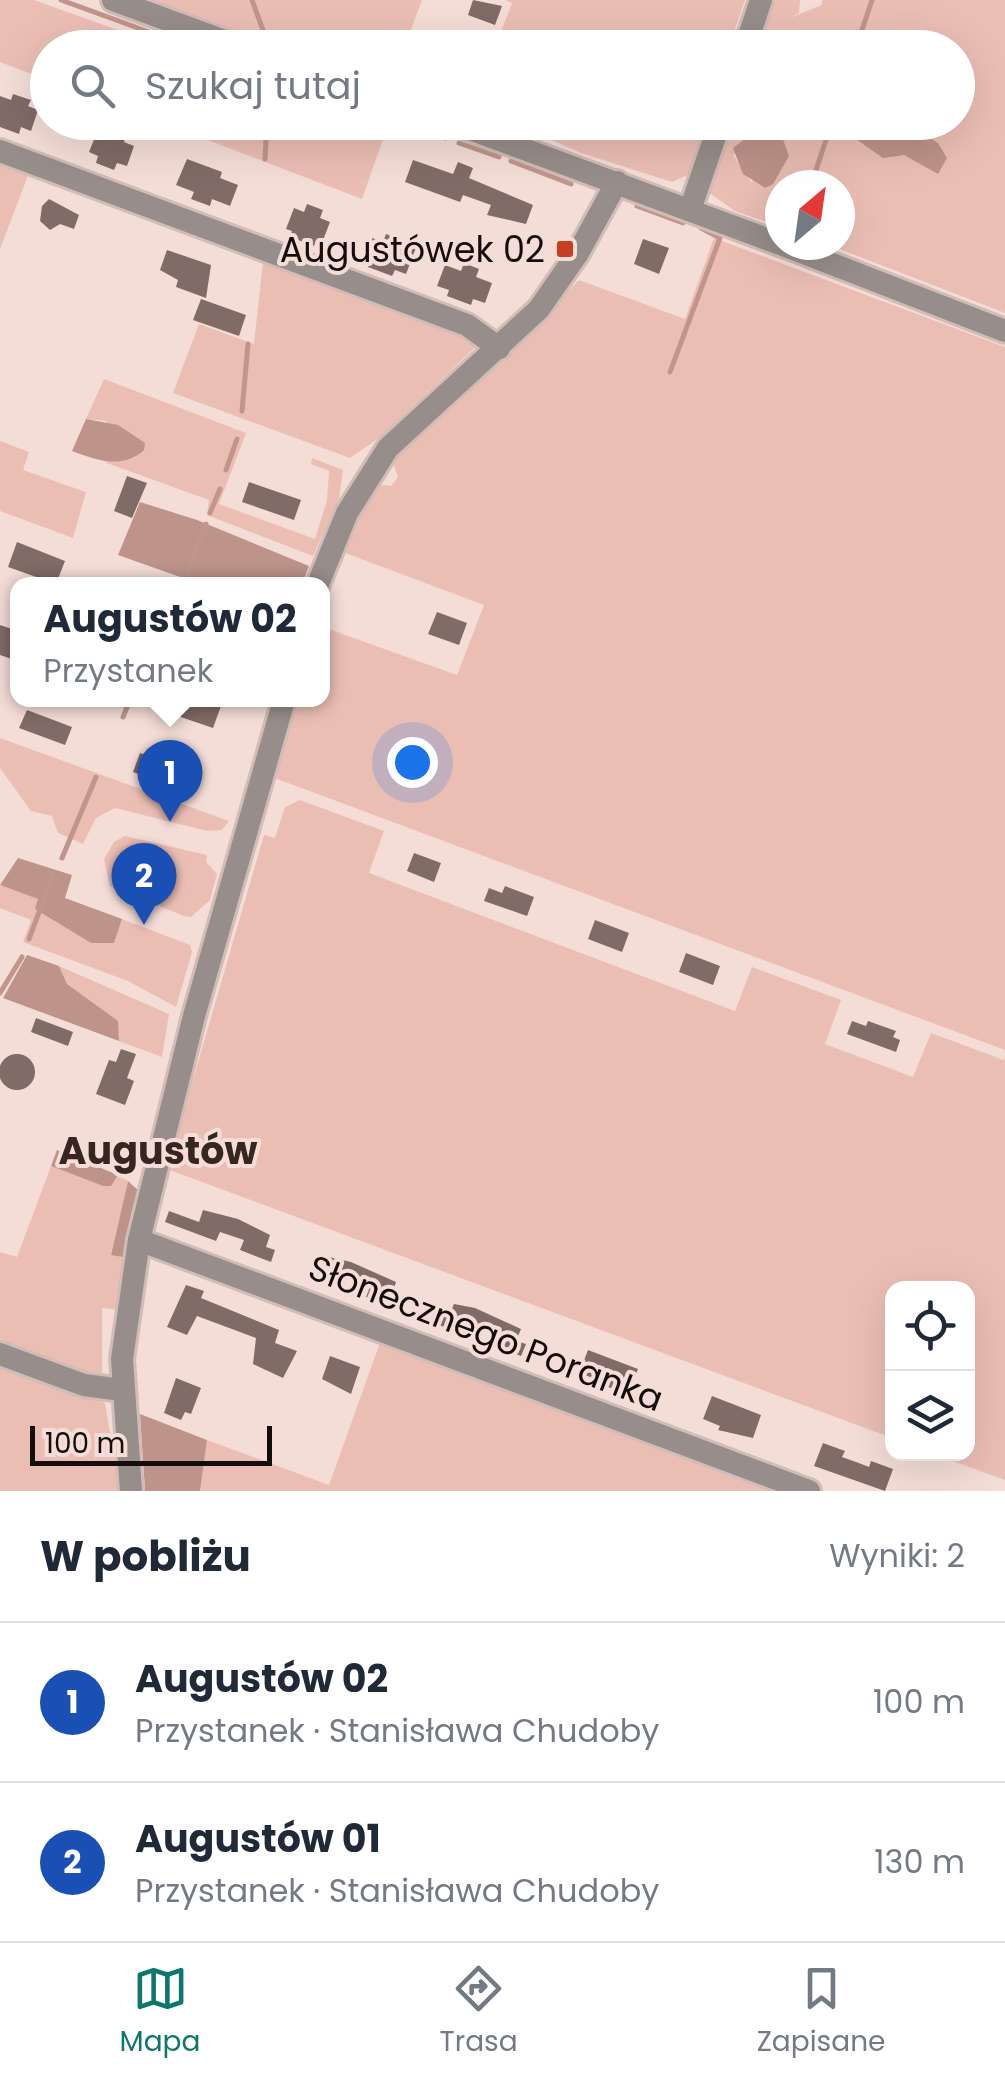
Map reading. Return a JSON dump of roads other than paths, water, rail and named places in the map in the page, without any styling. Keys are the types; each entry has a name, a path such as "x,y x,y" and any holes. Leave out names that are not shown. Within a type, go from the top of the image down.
{"street":[{"path":"114,0 195,30"},
{"path":"751,30 761,0"},
{"path":"500,140 765,238"},
{"path":"690,210 714,140"},
{"path":"0,151 467,325 498,348"},
{"path":"321,577 347,513 388,448 498,348 561,282 616,182"},
{"path":"822,260 1005,331"},
{"path":"131,1491 122,1390 123,1327 139,1240 194,1016 282,707"},
{"name":"Słonecznego Poranka","path":"139,1240 809,1491"},
{"path":"0,1354 84,1385 122,1390"}],"waterway":[{"path":"61,0 144,30"},
{"path":"252,0 263,30"},
{"path":"862,30 872,0"},
{"path":"265,159 266,140"},
{"path":"816,170 826,140"},
{"path":"459,143 499,157"},
{"path":"511,161 571,184"},
{"path":"637,206 683,223"},
{"path":"670,372 720,238 701,228"},
{"path":"242,411 248,344"},
{"path":"226,470 237,439"},
{"path":"210,513 220,489"},
{"path":"186,577 206,524"},
{"path":"123,717 127,707"},
{"path":"62,858 96,777"},
{"path":"29,939 53,875"},
{"path":"0,993 22,957"}],"place":[{"name":"Augustówek 02","path":"565,249"},
{"name":"Augustów 02","path":"170,822"},
{"name":"Augustów 01","path":"144,925"}],"district":[{"name":"Augustów","path":"158,1150"}]}
